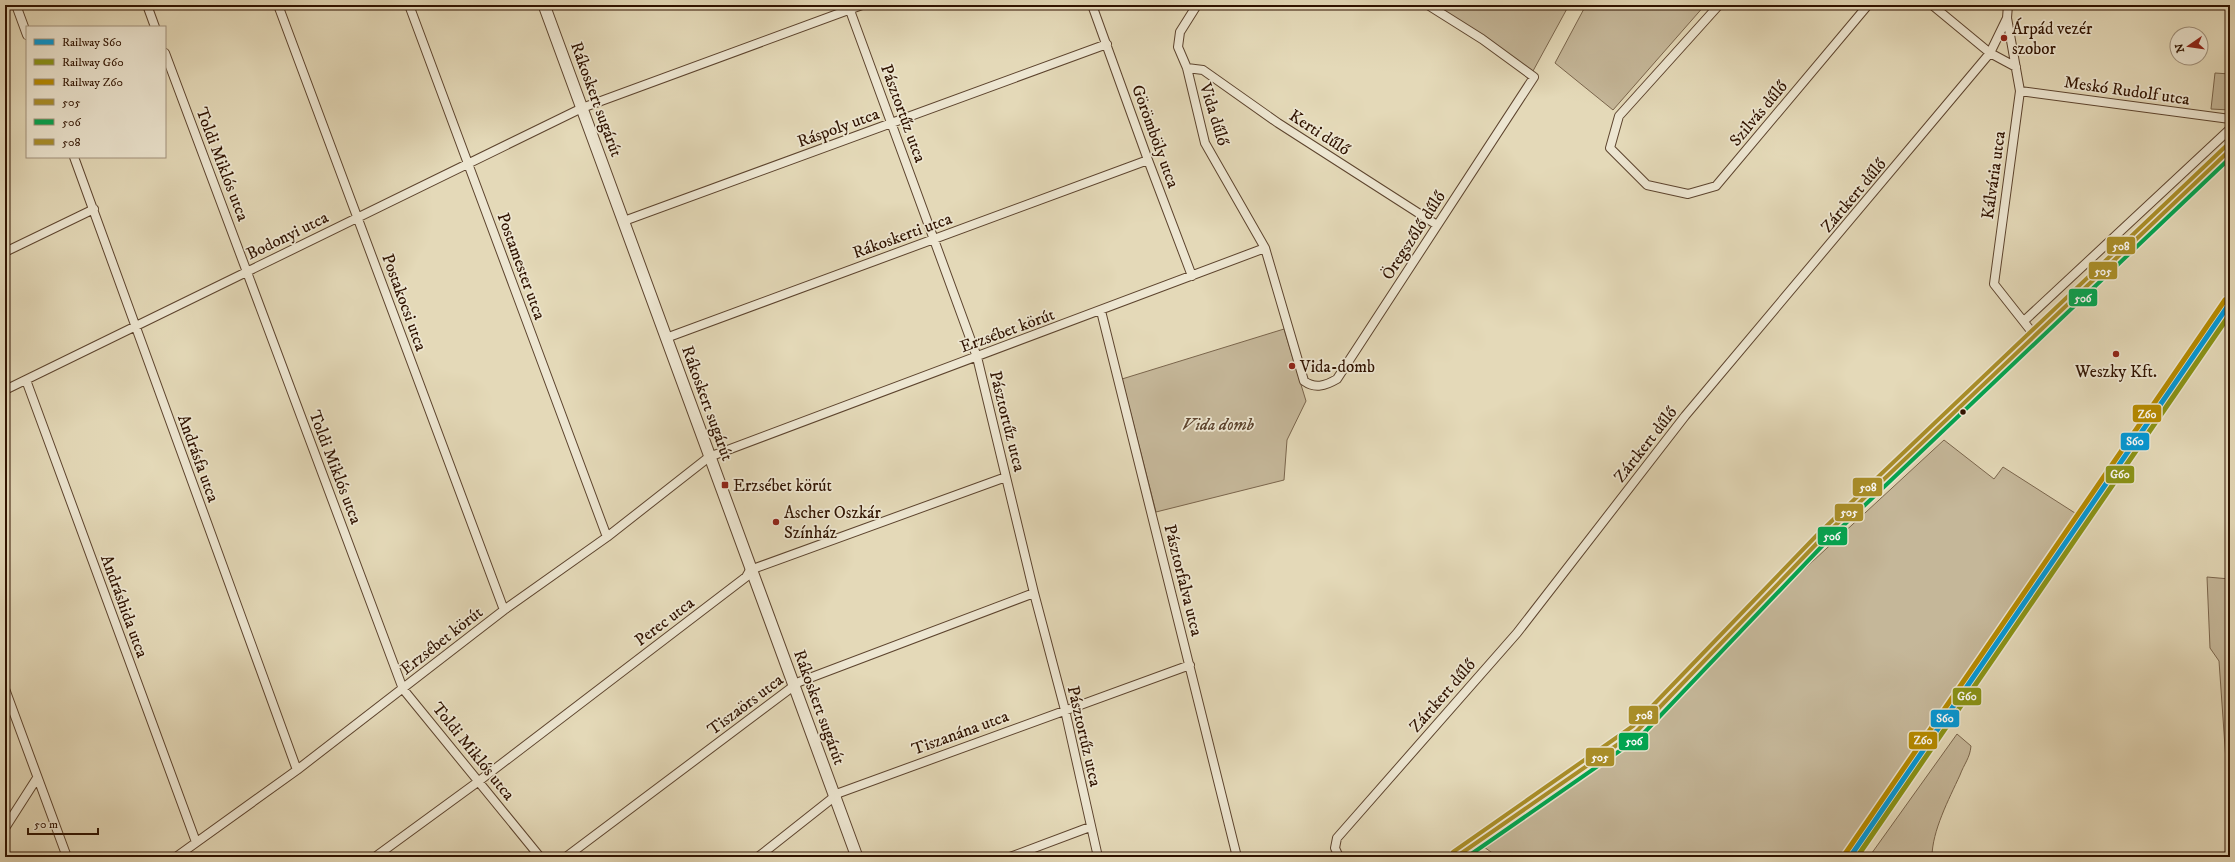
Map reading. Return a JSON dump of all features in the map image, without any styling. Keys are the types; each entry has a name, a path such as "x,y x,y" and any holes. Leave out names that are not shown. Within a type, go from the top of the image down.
{"main road":[{"path":"1456,857 1565,783 1637,731 1821,539 2230,150"}],"street":[{"path":"16,5 26,32"},
{"path":"147,5 155,26"},
{"name":"Postakocsi utca","path":"278,5 504,610"},
{"name":"Postamester utca","path":"409,5 606,537"},
{"name":"Rákoskert sugárút","path":"544,5 750,570 857,857"},
{"name":"Bodonyi utca","path":"5,390 582,108 849,7 862,5"},
{"name":"Görömböly utca","path":"1092,5 1192,276"},
{"name":"Vida dűlő","path":"1197,5 1180,32 1178,47 1187,68 1205,143 1265,248 1304,380"},
{"name":"Öregszőlő dűlő","path":"1304,380 1310,385 1318,387 1337,379 1534,77 1482,39 1428,5"},
{"name":"Szilvás dűlő","path":"1719,5 1619,116 1610,148 1647,185 1688,194 1716,186 1868,5"},
{"path":"1932,5 1990,54 2016,67"},
{"name":"Kálvária utca","path":"2008,5 2007,18 2020,91 1994,284 2035,336"},
{"name":"Pásztortűz utca","path":"849,7 977,357 1034,593 1065,710 1090,827 1098,857"},
{"name":"Zártkert dűlő","path":"1339,857 1335,848 1337,838 1517,633 1685,416 1990,54 2007,18"},
{"name":"Ráspoly utca","path":"624,221 1107,44"},
{"name":"Toldi Miklós utca","path":"166,56 403,689 540,857"},
{"name":"Kerti dűlő","path":"1187,68 1203,70 1278,122 1437,225"},
{"name":"Meskó Rudolf utca","path":"2020,91 2230,119"},
{"path":"2024,321 2230,129"},
{"name":"Andrásfa utca","path":"74,158 297,770"},
{"name":"Rákoskerti utca","path":"666,338 1148,160"},
{"path":"5,252 94,209"},
{"name":"Erzsébet körút","path":"176,857 297,770 504,610 606,537 709,457 1101,311 1265,248"},
{"name":"Pásztorfalva utca","path":"1101,311 1237,857"},
{"name":"Andráshida utca","path":"26,380 196,842"},
{"name":"Perec utca","path":"375,857 479,781 746,577 750,570 1006,476"},
{"name":"Tiszaörs utca","path":"566,857 794,686 806,679 1034,593"},
{"name":"Tiszanána utca","path":"758,857 839,793 1190,665"},
{"path":"5,689 67,857"},
{"path":"5,828 37,778"},
{"path":"1010,857 1090,827"}],"green space":[{"path":"1429,5 1569,5 1533,71"},
{"path":"1586,5 1705,5 1613,110 1555,63"},
{"path":"2215,73 2230,74 2230,110 2211,109"},
{"name":"Vida domb","path":"1284,329 1306,401 1287,440 1284,480 1156,512 1122,379"},
{"path":"1944,440 1994,479 2003,467 2075,513 1846,857 1498,857 1484,847 1623,752 1673,707 1787,585"},
{"path":"2207,577 2230,579 2230,818 2219,661 2210,648"},
{"path":"1957,734 1971,746 1968,758 1938,826 1932,857 1869,857"}],"rail line":[{"name":"Z60","path":"1845,854 2225,300"},
{"name":"S60","path":"1850,857 2230,303"},
{"name":"G60","path":"1857,857 2230,314"}],"transit line":[{"name":"508","path":"1453,852 1633,726 1817,535 2226,146"},
{"name":"505","path":"1456,857 1637,731 1821,539 2230,150"},
{"name":"506","path":"1467,857 1641,736 1825,543 2230,158"}],"place":[{"name":"Árpád vezér szobor","path":"2004,38"},
{"name":"Weszky Kft.","path":"2116,354"},
{"name":"Vida-domb","path":"1292,366"},
{"name":"Erzsébet körút","path":"725,485"},
{"name":"Ascher Oszkár Színház","path":"776,522"}]}
